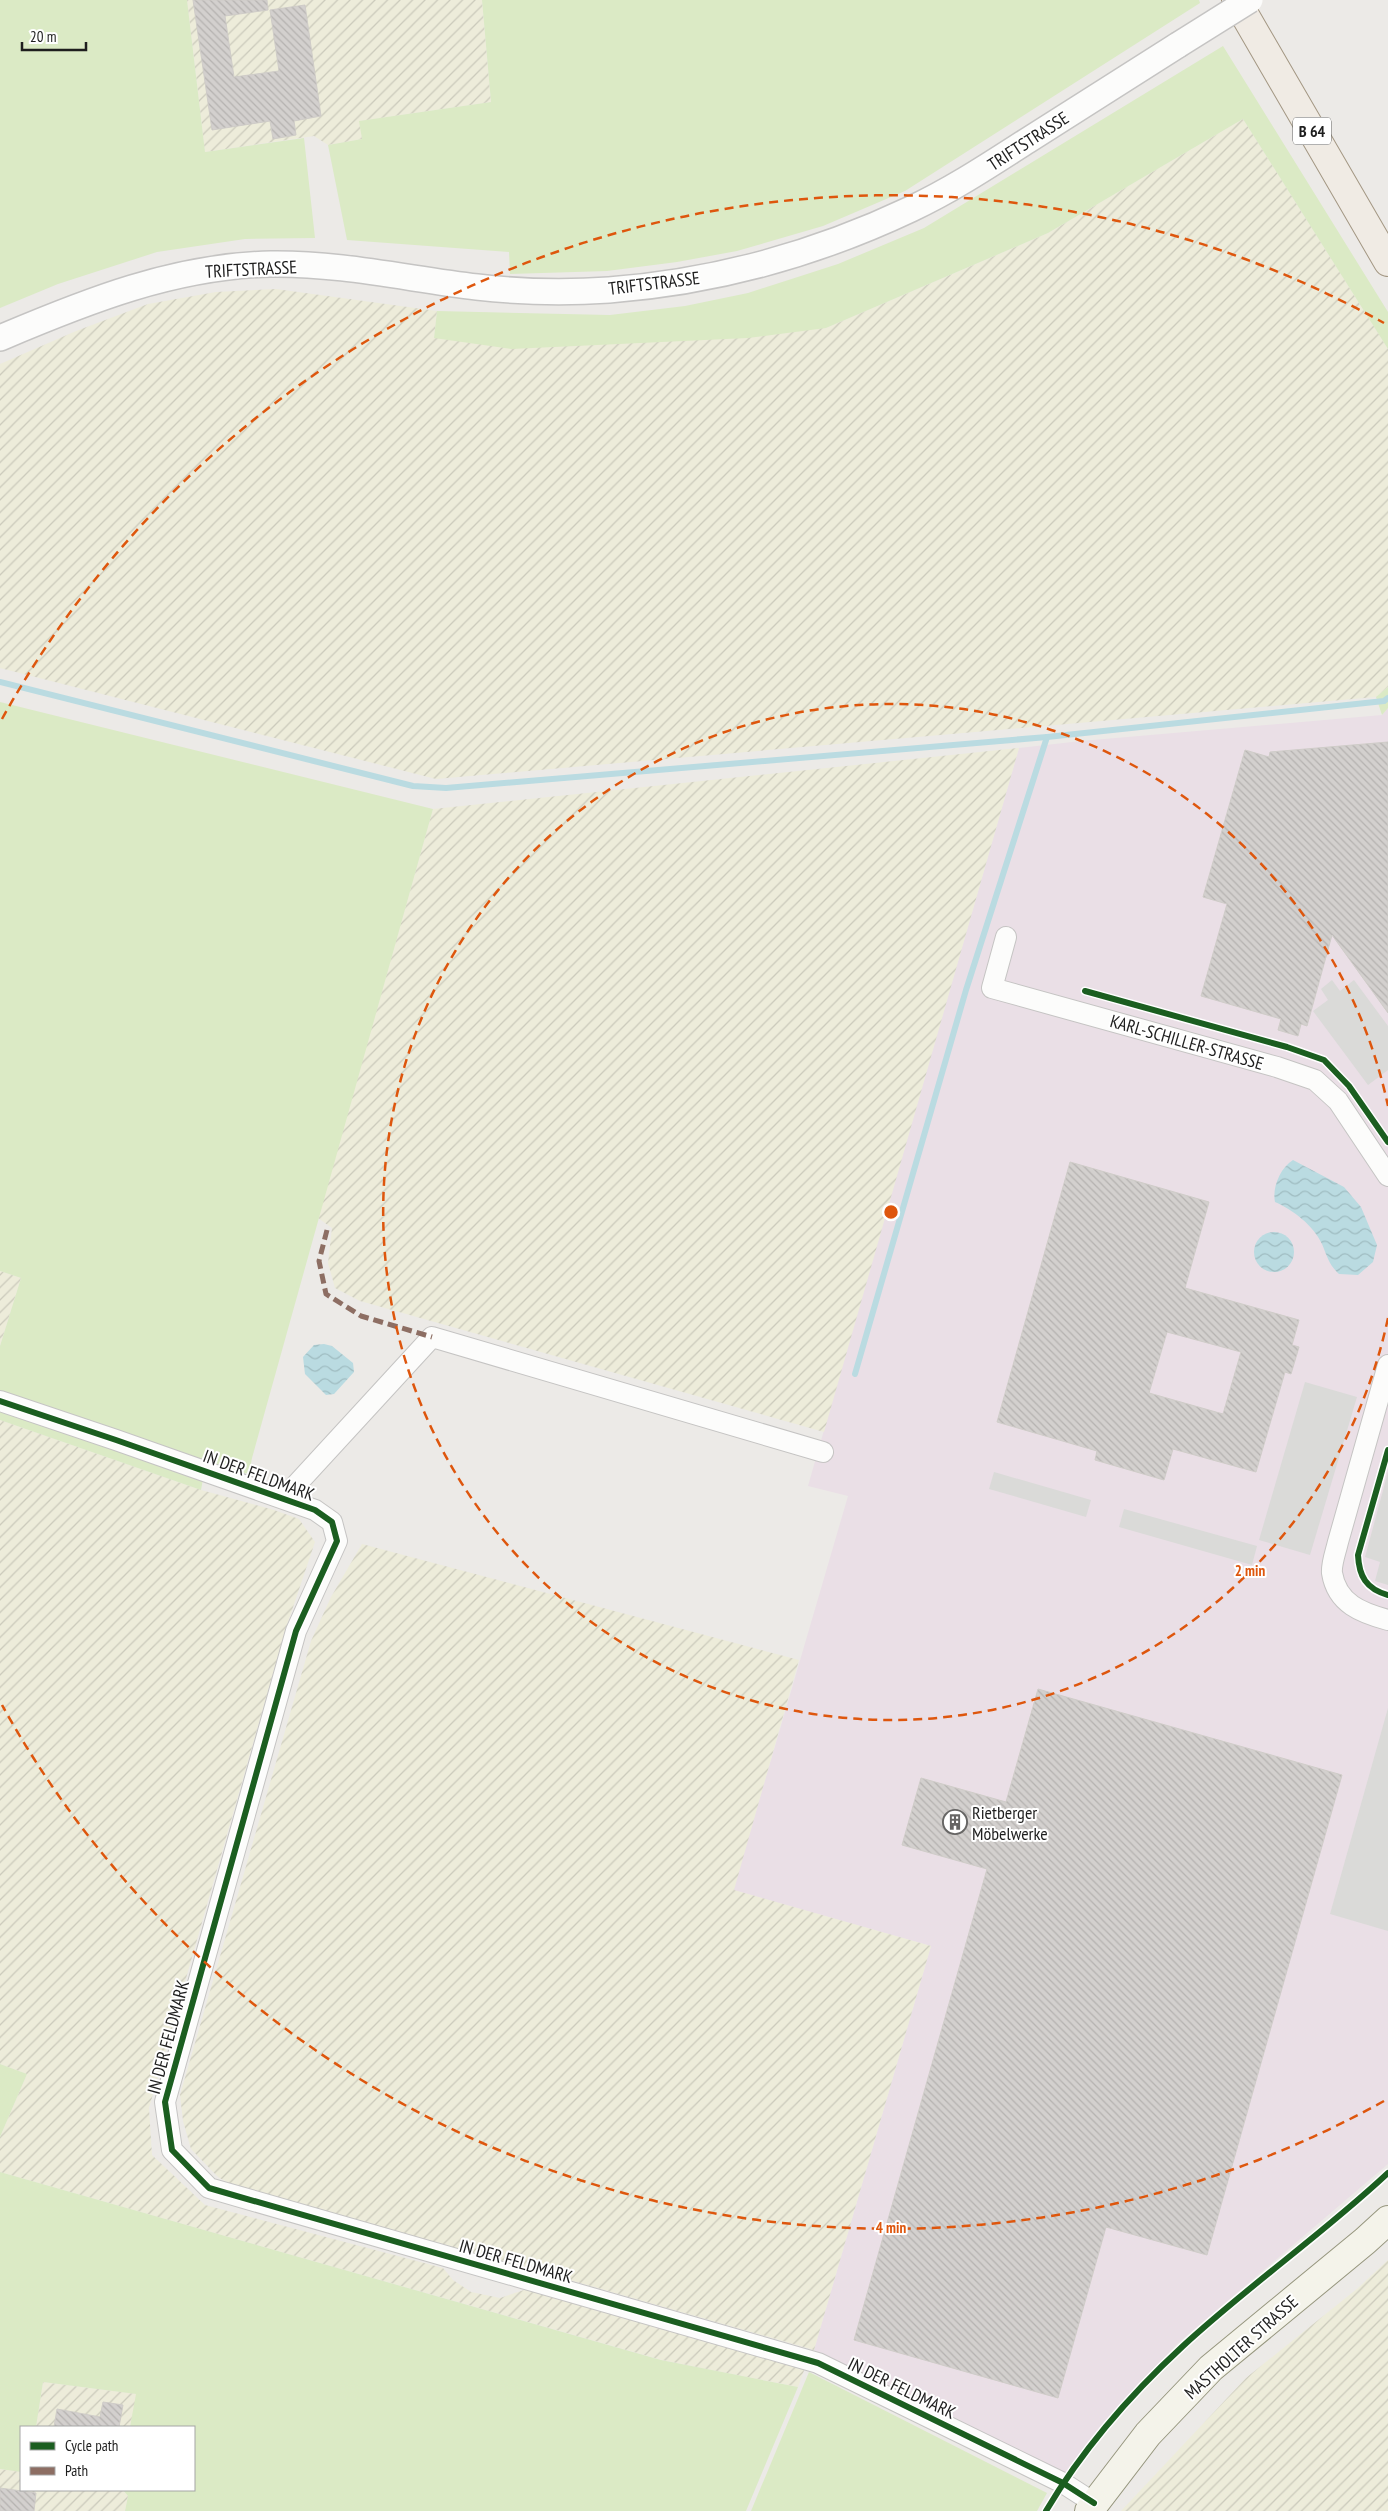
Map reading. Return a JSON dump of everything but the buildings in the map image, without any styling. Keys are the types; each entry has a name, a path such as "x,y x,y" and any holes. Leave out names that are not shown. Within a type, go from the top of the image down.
{"main road":[{"name":"B 64","path":"1236,0 1388,262"},
{"name":"MASTHOLTER STRASSE","path":"1092,2507 1148,2434 1211,2368 1388,2220"}],"street":[{"name":"TRIFTSTRASSE","path":"0,338 67,310 149,282 211,268 273,264 344,268 479,287 536,291 607,290 680,282 741,270 828,244 912,209 978,172 1250,0"},
{"name":"KARL-SCHILLER-STRASSE","path":"1006,937 992,988 1277,1067 1315,1080 1338,1102 1388,1176"},
{"path":"284,1498 432,1337 823,1452"},
{"path":"1388,1365 1338,1542 1332,1571 1337,1589 1348,1604 1362,1613 1388,1620"},
{"name":"IN DER FELDMARK","path":"0,1401 284,1498 314,1510 332,1522 337,1541 296,1631 165,2102 172,2150 209,2188 818,2363 1063,2483 1092,2507"}],"shaded area":[{"path":"1388,708 1388,2164 1177,2344 1116,2410 1065,2474 814,2350 931,1946 733,1890 848,1496 808,1486 1019,748 1382,715"},
{"path":"1332,980 1340,991 1354,980 1388,1026 1388,1070 1368,1085 1313,1011 1328,1000 1321,989"},
{"path":"1305,1382 1357,1397 1310,1555 1259,1540"},
{"path":"994,1472 1091,1500 1086,1517 989,1489"},
{"path":"1388,1472 1388,1585 1375,1581 1380,1562 1365,1557"},
{"path":"1124,1509 1257,1546 1252,1565 1119,1527"},
{"path":"1388,1708 1388,1931 1330,1914"}],"green space":[{"path":"0,0 187,0 205,152 304,138 315,238 245,239 157,252 58,284 0,308"},
{"path":"187,0 482,0 491,102 360,121 362,139 328,145 314,136 205,152"},
{"path":"482,0 1199,0 1200,3 905,191 823,226 737,251 677,262 607,271 510,274 509,252 347,240 328,145 362,139 359,121 491,102"},
{"path":"1223,46 1388,312 1388,349 1243,119 1048,233 826,328 748,338 511,349 434,338 437,311 610,315 685,306 748,293 838,264 924,228"},
{"path":"1243,119 1388,349 1388,687 1376,697 436,779 0,668 0,364 76,331 148,304 216,292 276,289 437,311 434,338 826,328 1048,233"},
{"path":"1388,687 1388,708 1382,715 1376,697"},
{"path":"0,702 433,809 249,1474 219,1468 0,1391 0,1346 21,1278 0,1271"},
{"path":"1019,748 824,1432 360,1301 335,1288 328,1263 332,1228 318,1218 433,809"},
{"path":"0,1271 21,1278 0,1346"},
{"path":"0,1410 203,1479 201,1490 0,1420"},
{"path":"0,1420 201,1490 274,1510 299,1519 315,1542 286,1628 149,2108 152,2155 205,2205 443,2268 453,2280 471,2292 500,2298 527,2289 805,2368 798,2387 662,2360 0,2172 0,2137 27,2074 0,2064"},
{"path":"362,1544 799,1660 734,1890 931,1946 814,2350 559,2277 548,2265 537,2262 526,2267 239,2189 218,2177 191,2149 183,2121 180,2095 311,1641 331,1597"},
{"path":"0,2064 27,2074 0,2137"},
{"path":"0,2172 661,2360 798,2387 746,2511 125,2511 128,2496 124,2491 195,2491 195,2426 130,2426 136,2394 43,2382 36,2426 20,2426 20,2472 0,2469"},
{"path":"1388,2260 1388,2511 1121,2511 1246,2378 1358,2288"},
{"path":"809,2372 1047,2493 1037,2511 751,2511"},
{"path":"43,2382 137,2394 130,2426 36,2426"},
{"path":"0,2469 20,2472 20,2491 124,2491 128,2496 125,2511 0,2511"}],"water":[{"path":"1293,1160 1344,1187 1361,1207 1377,1245 1373,1262 1358,1275 1339,1274 1331,1264 1318,1237 1308,1224 1289,1209 1275,1202 1274,1197 1278,1179 1284,1168"},
{"path":"1278,1232 1285,1235 1291,1241 1294,1252 1293,1260 1285,1269 1278,1272 1270,1272 1263,1269 1255,1260 1254,1248 1257,1241 1266,1233"},
{"path":"324,1344 332,1346 353,1363 354,1372 334,1394 326,1395 305,1374 303,1357 314,1345"}],"waterway":[{"path":"0,682 413,786 446,788 1047,737 1384,701 1388,698"},
{"path":"855,1374 966,990 1047,737"}],"marked path":[{"path":"327,1230 319,1261 326,1294 361,1316 432,1337"}],"cycle path":[{"path":"1085,991 1287,1047 1324,1060 1349,1086 1388,1142"},
{"path":"0,1401 315,1510 332,1522 337,1541 296,1631 165,2102 172,2150 209,2188 818,2363 1063,2483 1094,2503"},
{"path":"1388,1450 1358,1555 1360,1569 1365,1581 1374,1589 1388,1595"},
{"path":"1046,2511 1091,2445 1126,2403 1164,2364 1208,2324 1338,2217 1388,2173"}],"place":[{"name":"Rietberger Möbelwerke","path":"955,1822"}]}
